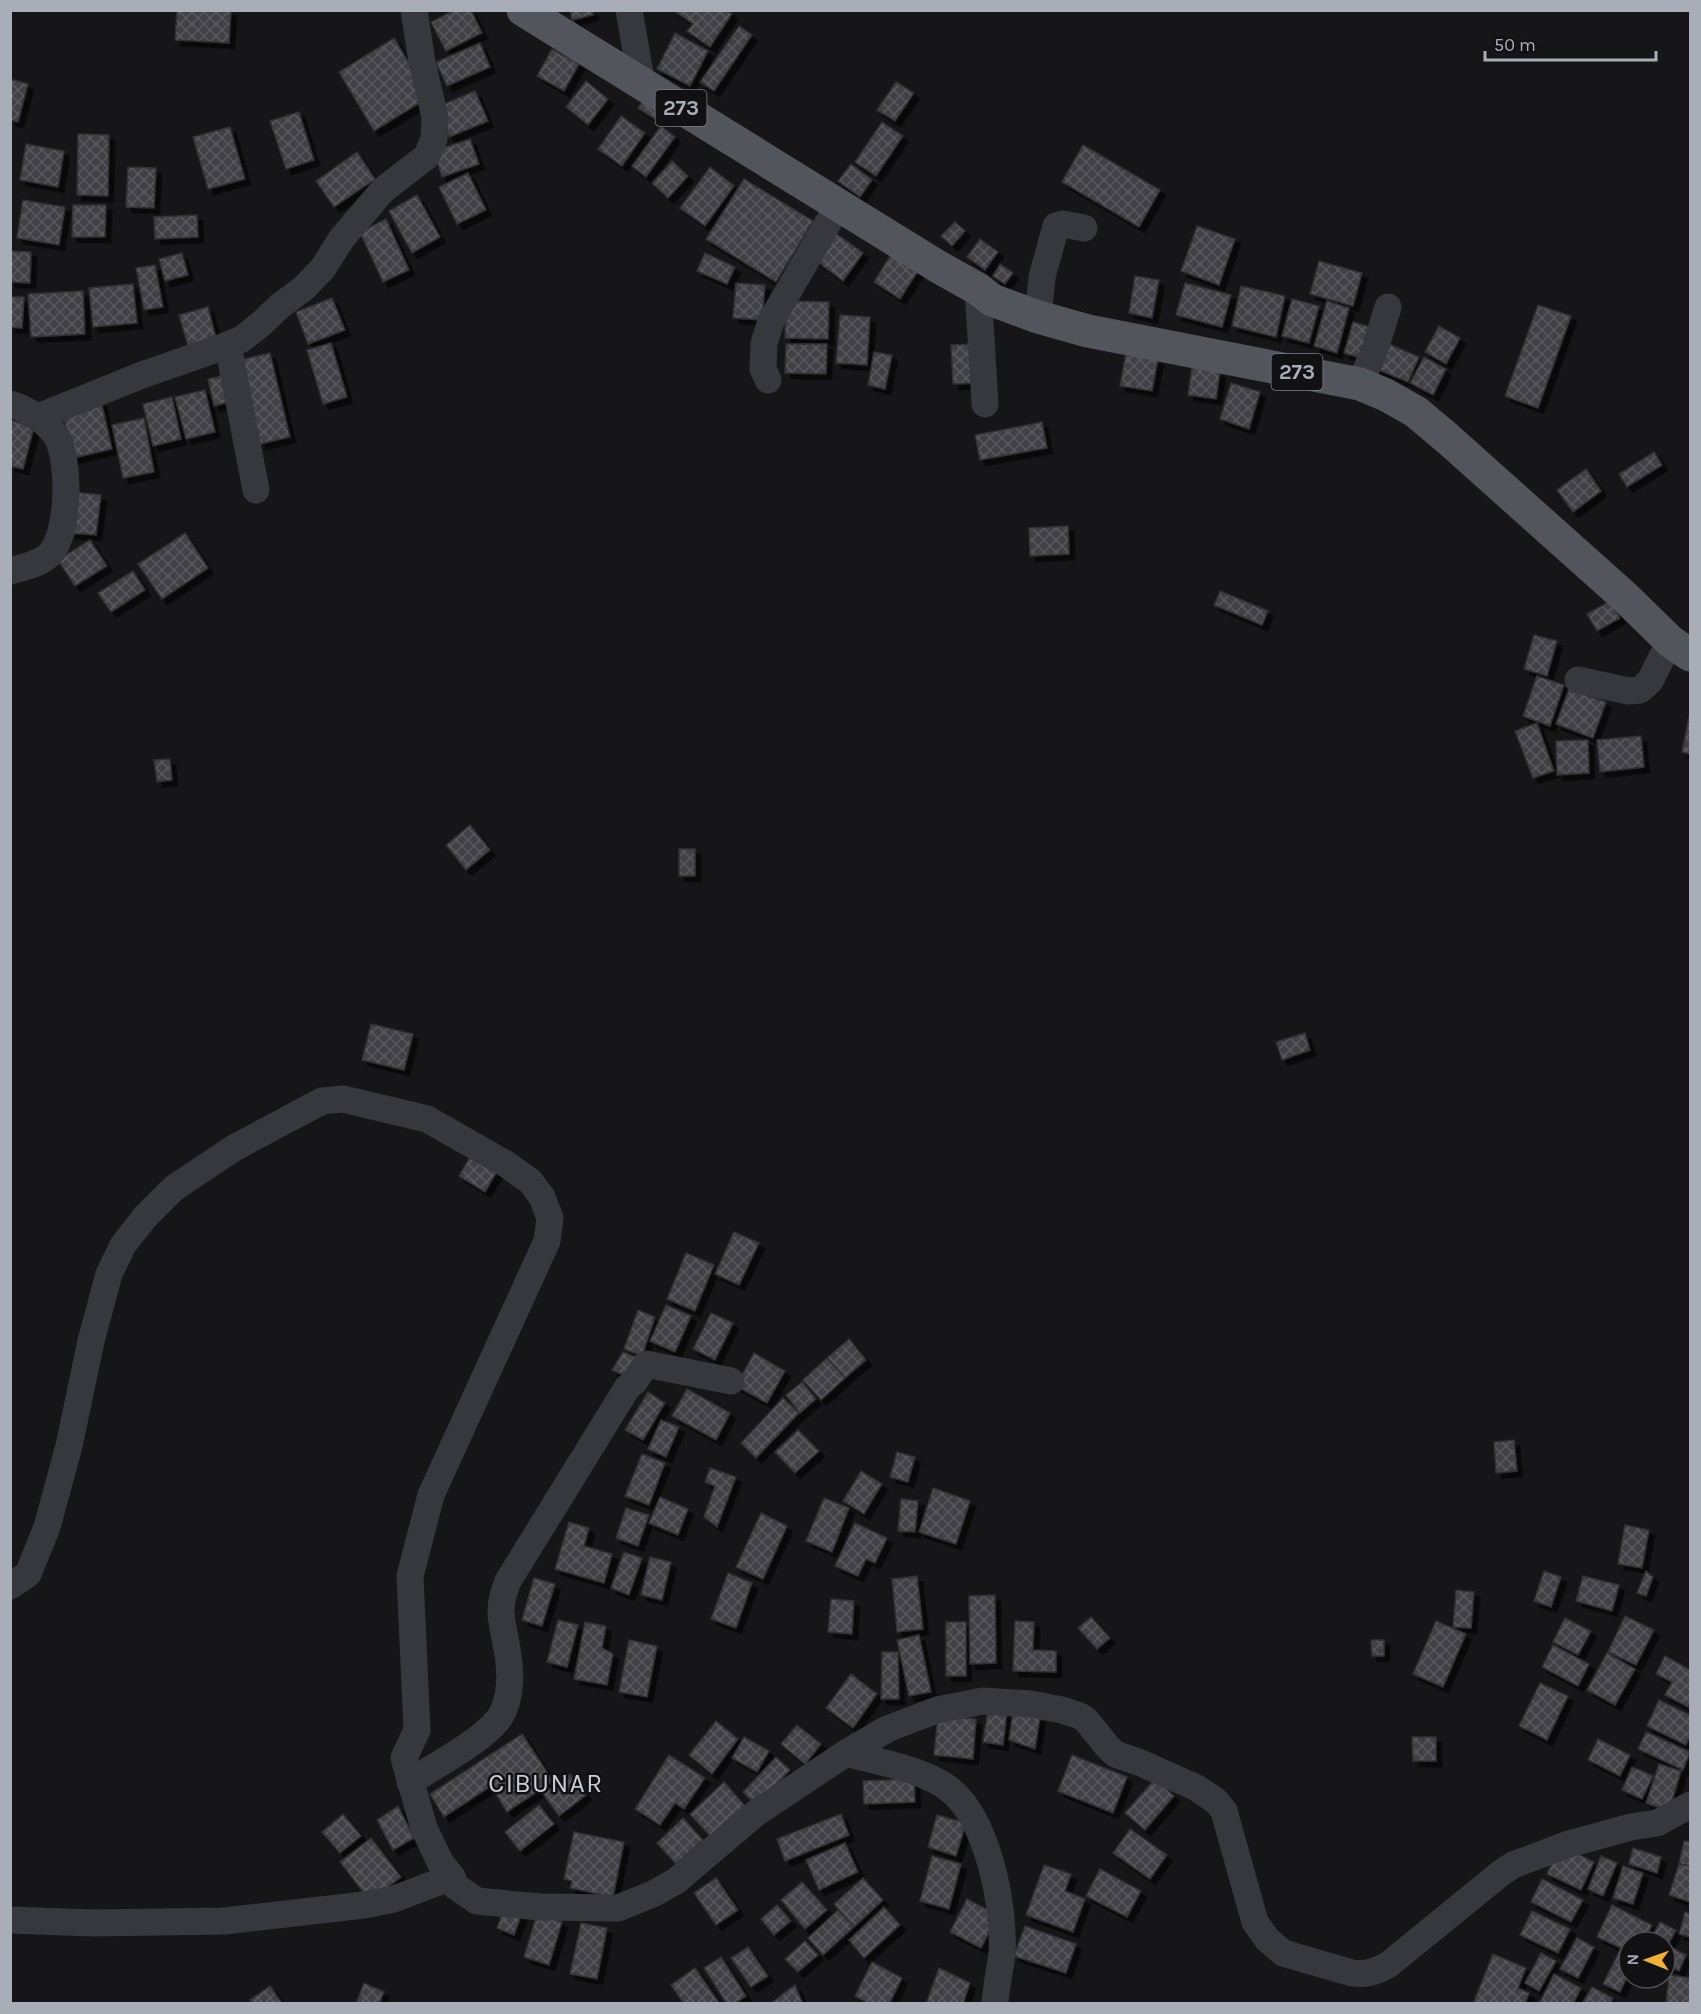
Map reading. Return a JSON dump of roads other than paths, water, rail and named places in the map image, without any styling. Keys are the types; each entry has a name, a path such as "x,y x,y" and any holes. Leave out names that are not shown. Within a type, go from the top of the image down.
{"main road":[{"name":"273","path":"524,10 642,85 978,289 992,300 1038,317 1088,331 1360,384 1386,395 1416,412 1447,438 1680,648"}],"street":[{"path":"38,417 150,372 242,339 281,304 309,283 323,268 342,238 375,199 427,156 434,139 435,117 422,62 414,10"},
{"path":"629,10 642,85"},
{"path":"768,380 763,369 764,343 771,321 839,204"},
{"path":"1038,317 1045,264 1056,226 1063,224 1084,228"},
{"path":"978,289 985,404"},
{"path":"1360,384 1375,349 1388,307"},
{"path":"228,345 256,490"},
{"path":"10,404 38,417 58,439 63,465 66,509 58,538 50,554 39,561 10,571"},
{"path":"1578,680 1628,691 1640,690 1680,648"},
{"path":"10,1586 28,1574 47,1527 69,1446 109,1274 123,1245 145,1217 174,1188 225,1153 322,1101 343,1099 427,1119 506,1164 530,1181 542,1197 550,1218 547,1241 431,1495 410,1576 417,1730 404,1758 424,1828 440,1862 452,1877 455,1886 477,1901 540,1907 618,1908 653,1894 676,1881 756,1813 846,1753 887,1729 937,1710 983,1701 1031,1704 1080,1716 1090,1724 1115,1754 1197,1788 1216,1801 1224,1811 1255,1922 1267,1939 1283,1953 1363,1975 1376,1972 1388,1965 1513,1865 1608,1832 1657,1823 1690,1805"},
{"path":"410,1782 491,1728 501,1714 508,1694 509,1671 500,1609 508,1581 627,1388 635,1381 646,1364 730,1381"},
{"path":"846,1753 927,1777 948,1788 962,1800 977,1825 999,1895 1002,1952 995,2004"},
{"path":"10,1920 93,1923 224,1922 320,1912 394,1899 452,1877"}],"district":[{"name":"CIBUNAR","path":"546,1783"}]}
